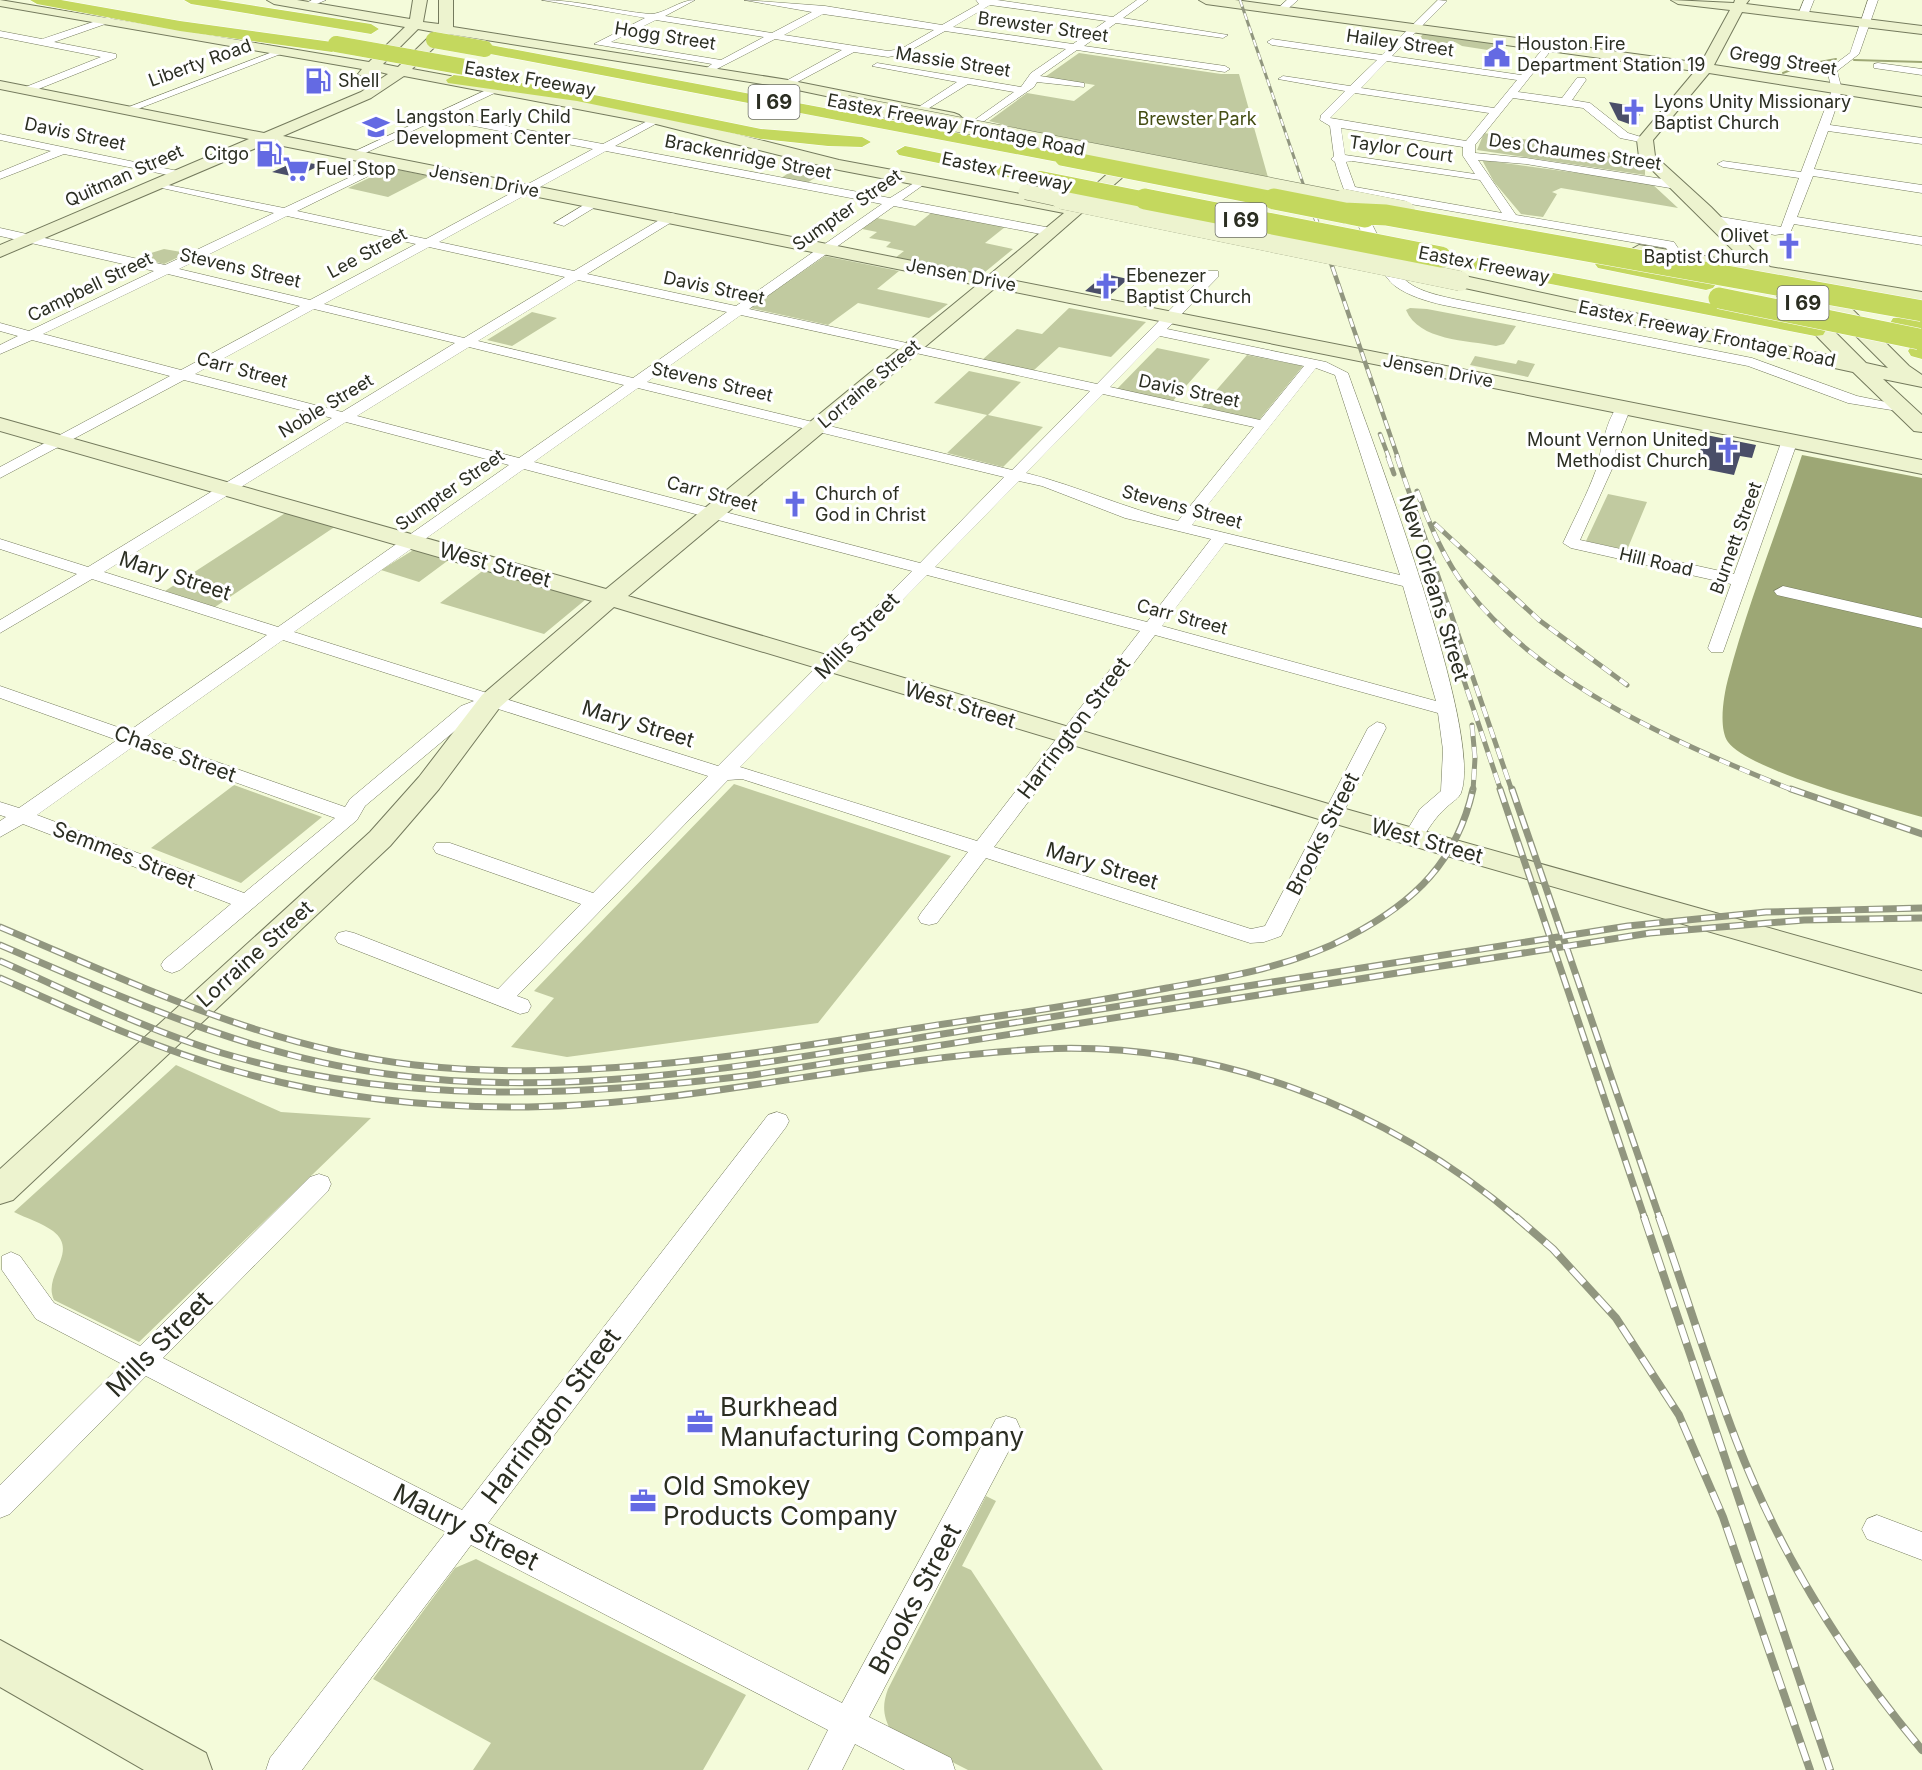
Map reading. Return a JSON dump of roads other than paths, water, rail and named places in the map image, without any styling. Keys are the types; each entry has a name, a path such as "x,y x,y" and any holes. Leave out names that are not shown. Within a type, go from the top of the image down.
{"highway":[{"path":"20,0 108,20"},
{"path":"27,0 91,5"},
{"path":"37,0 91,5 337,47 470,64 1045,175"},
{"name":"Eastex Freeway","path":"183,5 369,22 470,64 580,97 806,141 862,142 1432,243 1719,298 1921,343"},
{"name":"Eastex Freeway","path":"183,5 314,31 337,47 377,59 470,64"},
{"name":"Eastex Freeway","path":"1045,175 1351,209 1432,243 1719,298 1900,323 1921,343"},
{"path":"1351,209 1922,311"}],"main road":[{"name":"Eastex Freeway Frontage Road","path":"274,0 307,5 369,22 393,20 417,23 550,46 1411,212 1922,298"},
{"path":"417,23 420,0"},
{"path":"446,0 446,28"},
{"name":"Gregg Street","path":"1196,0 1705,68 1922,102"},
{"name":"Gregg Street","path":"1206,0 1280,11"},
{"path":"1678,0 1740,4 1803,15 1922,30"},
{"path":"0,2 286,50 337,47 347,58 364,52 395,32 399,26 393,20"},
{"path":"369,22 397,4"},
{"path":"1740,4 1705,68 1645,140 1647,157 1718,224 1739,237 1854,366 1876,377 1922,380"},
{"name":"Quitman Street","path":"0,252 264,137 302,117 349,85 417,23"},
{"name":"Quitman Street","path":"264,137 279,133 366,94 403,70 446,28"},
{"path":"434,76 424,70 424,66 442,45 456,41 481,40 550,46"},
{"path":"582,52 710,70 788,84 977,123"},
{"path":"377,59 403,70 434,76 470,64 497,88 657,119 810,158 1078,210"},
{"path":"327,111 350,91 349,85"},
{"name":"Jensen Drive","path":"3,87 355,154 992,281 1163,324 1624,407 1922,467"},
{"name":"Eastex Freeway Frontage Road","path":"657,119 1045,175 1460,281 1854,366"},
{"name":"Lorraine Street","path":"0,1190 380,839 422,792 491,701 609,599 1078,210 1126,166 1104,155 977,123"},
{"path":"1770,272 1876,377 1917,410"},
{"path":"1872,289 1836,292 1831,297 1833,302 1902,370 1922,380"},
{"name":"West Street","path":"0,424 412,541 1332,814 1922,982"},
{"path":"0,1662 189,1770"}],"street":[{"path":"307,5 321,0"},
{"path":"547,0 772,37 894,54 904,51 990,1"},
{"path":"582,52 690,0"},
{"name":"Brewster Street","path":"749,0 1226,69"},
{"path":"710,70 842,0"},
{"path":"976,0 1223,35"},
{"path":"977,123 1023,90 1033,82 1033,78 1073,48 1143,0"},
{"path":"1280,11 1293,0"},
{"path":"1436,0 1442,1"},
{"path":"1803,15 1809,0"},
{"path":"1718,224 1783,232 1808,174 1822,127 1837,90 1832,70 1854,54 1873,0"},
{"path":"1353,89 1442,1"},
{"path":"43,42 108,20"},
{"path":"0,34 112,56 27,90"},
{"name":"Hailey Street","path":"1272,42 1523,78"},
{"name":"Hogg Street","path":"601,43 723,63"},
{"path":"1511,217 1483,177 1469,150 1495,111 1550,47"},
{"path":"788,84 851,49"},
{"name":"Liberty Road","path":"126,110 286,50"},
{"name":"Massie Street","path":"877,66 1023,90"},
{"path":"1878,66 1922,72"},
{"path":"1033,78 1080,85"},
{"path":"1283,79 1495,111"},
{"path":"1565,102 1581,80"},
{"path":"921,110 966,81"},
{"path":"355,154 497,88"},
{"name":"Taylor Court","path":"1349,190 1337,159 1335,124 1325,120 1324,117 1353,89"},
{"path":"1510,94 1590,106 1624,136 1645,140"},
{"name":"Brackenridge Street","path":"438,116 1051,232"},
{"name":"Lee Street","path":"0,473 657,119"},
{"name":"Des Chaumes Street","path":"1335,124 1526,161 1676,185"},
{"path":"1822,127 1922,141"},
{"name":"Davis Street","path":"0,137 178,174"},
{"path":"2,174 63,150"},
{"name":"Taylor Court","path":"1337,159 1352,158 1466,177 1483,177"},
{"name":"Campbell Street","path":"0,350 389,162"},
{"path":"1723,164 1922,189"},
{"name":"Sumpter Street","path":"0,831 922,181"},
{"name":"Davis Street","path":"157,184 910,350 1264,425"},
{"name":"Eastex Freeway Frontage Road","path":"1678,257 1670,245 1349,190 1351,209 1390,274 1408,288 1436,299 1752,362 1837,394 1917,410"},
{"name":"Eastex Freeway Frontage Road","path":"1351,209 1371,200 1392,197"},
{"path":"560,223 596,203"},
{"name":"Noble Street","path":"0,628 671,217"},
{"path":"1790,220 1922,241"},
{"name":"Stevens Street","path":"0,232 310,304 465,344 1064,488 1104,506 1181,528 1411,583"},
{"name":"Mills Street","path":"346,938 511,1003 597,902 1213,274"},
{"path":"1163,324 1313,363 1181,528"},
{"name":"Carr Street","path":"0,327 1150,628 1448,710"},
{"name":"New Orleans Street","path":"1313,363 1341,373 1411,583 1448,710 1454,762 1451,793 1427,813 1413,837"},
{"name":"Eastex Freeway Frontage Road","path":"1837,394 1852,396 1870,393 1875,387 1876,377"},
{"name":"Hill Road","path":"1624,407 1609,443 1604,469 1570,543 1741,581"},
{"name":"Burnett Street","path":"1718,648 1790,440"},
{"name":"Harrington Street","path":"929,918 1220,538"},
{"name":"Mary Street","path":"0,544 722,774 743,773 1250,936 1264,935"},
{"path":"1783,591 1922,623"},
{"name":"Chase Street","path":"0,692 350,816"},
{"name":"Lorraine Street","path":"171,965 350,816 357,803 468,710 491,701"},
{"name":"Brooks Street","path":"1264,935 1273,931 1377,728"},
{"name":"Semmes Street","path":"0,808 247,902"},
{"path":"443,848 597,902"},
{"name":"Harrington Street","path":"282,1770 777,1121"},
{"name":"Mills Street","path":"0,1505 319,1184"},
{"name":"Maury Street","path":"11,1263 45,1311 939,1770"},
{"name":"Brooks Street","path":"824,1770 1006,1428"},
{"path":"1877,1529 1922,1546"}],"waterway":[{"path":"1783,73 1803,65 1836,59"},
{"path":"1854,60 1922,62"}],"railway":[{"path":"1240,0 1309,201"},
{"path":"1309,199 1398,458"},
{"path":"1380,434 1389,458"},
{"path":"1388,457 1394,474"},
{"path":"1397,457 1512,791"},
{"path":"1417,491 1438,542 1459,578 1498,623 1534,655 1574,684 1617,710 1707,754 1795,791"},
{"path":"1435,524 1539,620 1627,685"},
{"path":"1446,627 1501,791"},
{"path":"1472,725 1475,758 1473,791"},
{"path":"0,927 203,1011 254,1029 360,1057 415,1065 486,1070 627,1067 768,1051 1120,997 1284,963 1350,936 1373,923 1413,894 1430,877 1456,838 1466,815 1473,789"},
{"path":"1500,789 1550,938"},
{"path":"1512,789 1563,936"},
{"path":"1791,789 1922,834"},
{"path":"1563,936 1628,926 1766,912 1922,908"},
{"path":"1566,946 1650,933 1804,920 1922,918"},
{"path":"1550,938 1563,936"},
{"path":"1563,936 1566,946"},
{"path":"0,945 141,1005 237,1040 286,1054 336,1066 387,1074 460,1081 533,1083 606,1080 751,1064 1550,938"},
{"path":"1550,938 1554,948"},
{"path":"1554,948 1566,946"},
{"path":"1566,946 1660,1219"},
{"path":"0,961 110,1010 222,1053 287,1070 353,1081 420,1089 486,1092 619,1088 753,1075 1554,948"},
{"path":"1554,948 1645,1219"},
{"path":"0,978 142,1039 229,1069 339,1094 415,1103 490,1107 593,1104 721,1090 913,1061 1042,1049 1107,1049 1171,1056 1234,1070 1296,1089 1355,1114 1413,1144 1467,1179 1518,1219"},
{"path":"1516,1217 1553,1249 1616,1318 1679,1415 1723,1517 1810,1770"},
{"path":"1644,1217 1830,1770"},
{"path":"1659,1217 1736,1440 1773,1523 1816,1603 1840,1641 1893,1715 1922,1750"}],"place":[{"name":"Houston Fire Department Station 19","path":"1497,54"},
{"name":"Shell","path":"318,81"},
{"name":"Lyons Unity Missionary Baptist Church","path":"1634,112"},
{"name":"Langston Early Child Development Center","path":"376,127"},
{"name":"Citgo","path":"269,154"},
{"name":"Fuel Stop","path":"296,169"},
{"name":"Olivet Baptist Church","path":"1789,246"},
{"name":"Ebenezer Baptist Church","path":"1106,286"},
{"name":"Mount Vernon United Methodist Church","path":"1728,450"},
{"name":"Church of God in Christ","path":"795,504"},
{"name":"Burkhead Manufacturing Company","path":"700,1422"},
{"name":"Old Smokey Products Company","path":"643,1501"}],"park label":[{"name":"Brewster Park","path":"1197,119"}]}
